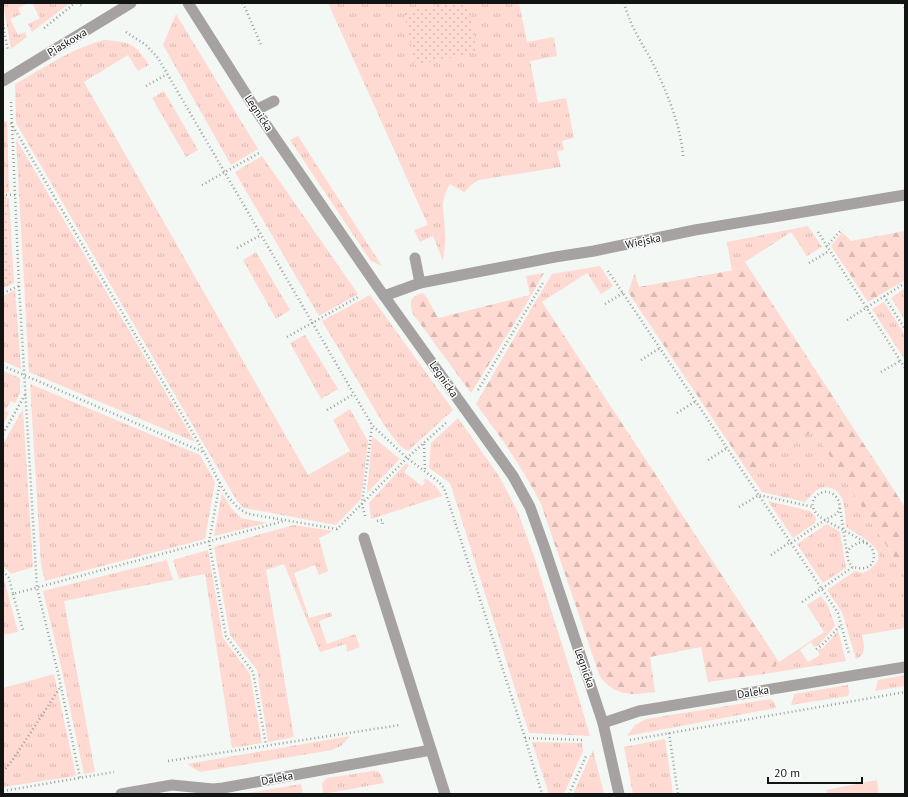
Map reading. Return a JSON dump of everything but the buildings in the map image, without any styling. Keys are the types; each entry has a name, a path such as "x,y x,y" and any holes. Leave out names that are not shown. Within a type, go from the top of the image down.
{"street":[{"name":"Piaskowa","path":"3,81 131,3"},
{"name":"Legnicka","path":"188,3 256,110 377,286 514,476 530,507 603,723 619,794"},
{"path":"256,110 274,101"},
{"name":"Wiejska","path":"384,296 420,282 594,251 695,230 905,195"},
{"path":"414,258 420,282"},
{"path":"364,538 445,794"},
{"name":"Daleka","path":"603,723 640,711 905,667"},
{"name":"Daleka","path":"121,794 172,785 213,789 223,788 431,750"}],"path":[{"path":"243,3 261,45"},
{"path":"624,3 632,26 664,88 676,122 683,152 682,158"},
{"path":"902,3 905,8"},
{"path":"3,24 8,57"},
{"path":"151,49 158,58 372,425 408,458 438,482 447,492 542,794"},
{"path":"146,86 167,74"},
{"path":"11,95 19,286 37,588 61,686 80,778"},
{"path":"11,122 230,498 242,512 337,529 447,421"},
{"path":"202,185 260,152"},
{"path":"6,195 15,195"},
{"path":"804,212 905,368"},
{"path":"826,247 845,226"},
{"path":"237,248 261,235"},
{"path":"809,262 829,250"},
{"path":"594,251 838,613 856,676"},
{"path":"478,391 545,278"},
{"path":"846,320 905,283"},
{"path":"3,293 19,286"},
{"path":"286,337 377,286"},
{"path":"605,304 623,293"},
{"path":"884,296 905,329"},
{"path":"642,360 660,348"},
{"path":"881,372 900,360"},
{"path":"3,366 204,452"},
{"path":"3,434 26,392"},
{"path":"327,410 354,394"},
{"path":"677,413 696,401"},
{"path":"366,520 362,504 372,425"},
{"path":"424,443 425,471"},
{"path":"708,460 727,448"},
{"path":"220,481 210,542 226,636 254,672 266,745"},
{"path":"840,508 837,498 828,492 818,495 812,504 817,515 825,520 843,530 867,544 872,548 874,559 872,564 867,568 860,569 853,567 848,560 843,530 840,508"},
{"path":"739,507 759,495 813,507"},
{"path":"771,555 837,513 840,508"},
{"path":"13,594 286,521"},
{"path":"847,554 850,548 856,544 861,542 867,544"},
{"path":"802,602 853,567"},
{"path":"3,571 9,578 23,630"},
{"path":"816,649 821,646 841,624"},
{"path":"3,772 14,758 61,686"},
{"path":"625,741 905,692"},
{"path":"168,761 422,721"},
{"path":"669,733 678,794"},
{"path":"525,738 586,740 587,746"},
{"path":"569,794 588,752"},
{"path":"3,791 116,771"}],"green space":[{"path":"3,3 28,3 18,8 21,14 10,19 18,35 25,32 27,37 11,49"},
{"path":"32,3 70,3 32,32 28,24 40,18"},
{"path":"328,3 519,3 527,42 554,37 557,56 530,61 538,103 566,98 574,138 562,141 564,150 557,151 561,167 479,180 464,192 450,184 446,191 443,203 445,239 443,261 433,236 420,242 414,230 428,225"},
{"path":"448,3 468,3 478,52 415,65 404,12"},
{"path":"176,14 258,149 231,165 163,45"},
{"path":"104,40 131,45 140,52 149,65 138,71 128,55 84,82 308,475 350,451 333,420 350,409 368,441 361,499 336,525 244,508 237,501 16,123 15,84 69,53"},
{"path":"164,91 198,150 186,157 152,98"},
{"path":"7,121 9,192 6,193 3,170 3,122"},
{"path":"298,136 382,266 371,261 368,257 290,140"},
{"path":"16,139 195,442 29,372"},
{"path":"262,156 358,294 319,316 235,172"},
{"path":"4,170 11,283 3,283"},
{"path":"6,198 9,198 14,283 3,288 3,283 11,282"},
{"path":"808,226 822,247 807,256 791,232 732,271 727,242"},
{"path":"905,231 905,280 868,302 831,246 842,232 851,241"},
{"path":"256,252 290,310 276,319 243,260"},
{"path":"745,262 905,507 905,575 814,431 749,473 628,292 635,273 639,287 734,270"},
{"path":"600,266 613,286 601,294 587,273 531,309 552,274"},
{"path":"544,273 471,393 413,314 411,303 413,298 423,293 438,318 530,295 526,276"},
{"path":"905,288 905,320 891,298"},
{"path":"15,290 21,369 3,361 3,296"},
{"path":"370,295 453,410 408,451 400,446 384,425 322,321"},
{"path":"542,302 779,662 764,674 708,682 701,647 650,657 655,692 639,694 625,693 612,688 600,677 541,504 511,452 476,404 531,309"},
{"path":"884,302 905,335 905,360 872,309"},
{"path":"305,335 338,389 321,399 290,343"},
{"path":"3,371 20,378 20,393 15,403 11,401 5,410 9,413 3,425"},
{"path":"30,384 200,455 215,482 205,539 45,581 41,564"},
{"path":"23,409 33,567 11,574 3,566 3,444"},
{"path":"458,418 499,476 518,512 535,559 590,736 529,733 450,483 429,468 431,443"},
{"path":"814,431 905,575 905,628 862,635 864,649 862,655 856,659 842,612 827,590 855,571 863,573 873,566 878,560 878,553 875,547 846,527 844,504 840,494 836,490 828,487 820,488 805,502 762,492 749,473"},
{"path":"372,436 400,459 367,493"},
{"path":"406,463 409,465 404,472 422,486 426,478 437,488 442,496 371,519 369,503"},
{"path":"222,493 231,508 241,518 267,523 214,536"},
{"path":"768,501 810,511 816,517 815,523 793,538"},
{"path":"827,524 840,532 846,568 823,583 797,544"},
{"path":"294,525 333,531 319,538 328,571 319,575 315,565 294,573 309,618 331,612 332,616 319,621 327,644 355,634 360,647 347,652 346,644 320,652 284,564 266,570 294,737 268,742 257,670 230,635 214,547"},
{"path":"208,550 223,638 250,674 262,743 232,748 205,574 179,579 173,560"},
{"path":"167,560 173,580 64,601 95,772 84,774 43,591"},
{"path":"3,576 18,632 3,635"},
{"path":"821,596 828,606 835,626 819,645 814,647 811,642 800,650 808,662 820,655 817,650 823,648 838,631 846,661 764,674 779,662 824,632 807,605"},
{"path":"54,674 76,776 3,787 3,688"},
{"path":"905,675 905,686 875,691 878,680"},
{"path":"848,685 848,696 791,705 794,694"},
{"path":"771,699 776,708 627,736 635,725 646,719"},
{"path":"350,736 341,746 332,750 200,772 187,764"},
{"path":"665,739 673,794 633,794 624,747"},
{"path":"532,742 582,743 583,751 564,794 549,794"},
{"path":"593,750 604,794 573,794"},
{"path":"378,771 384,783 323,794 322,783 327,778"},
{"path":"877,780 879,794 827,794 826,790"},
{"path":"301,784 303,794 242,794"}]}
